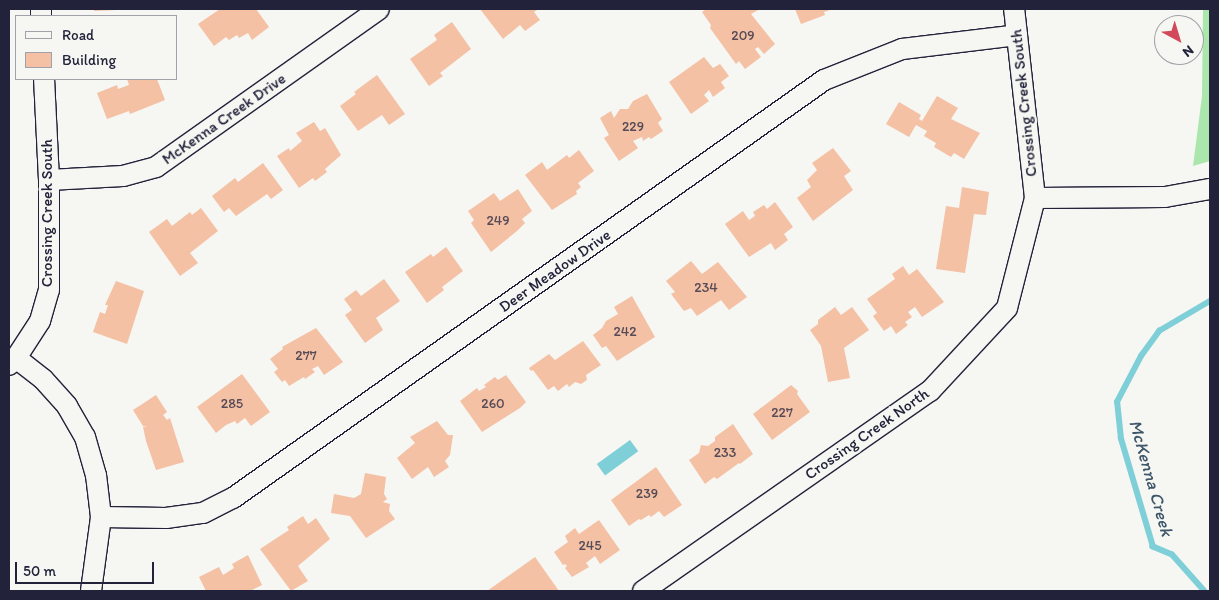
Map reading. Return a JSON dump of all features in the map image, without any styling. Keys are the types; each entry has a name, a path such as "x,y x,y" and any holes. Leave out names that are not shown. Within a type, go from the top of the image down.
{"street":[{"name":"McKenna Creek Drive","path":"49,180 123,176 156,167 379,9"},
{"name":"Crossing Creek South","path":"1014,9 1035,198"},
{"name":"Deer Meadow Drive","path":"101,517 166,518 203,513 232,498 824,80 902,49 1017,35"},
{"name":"Crossing Creek South","path":"12,362 40,321 49,290 49,180 44,80"},
{"path":"1035,198 1165,197 1210,189"},
{"name":"Crossing Creek North","path":"643,591 930,391 1007,308 1035,198"},
{"path":"12,362 43,379 67,406 85,437 96,475 101,517 90,591"}],"green space":[{"path":"1203,9 1210,9 1210,161 1193,166 1202,96 1202,65 1204,65"}],"water":[{"path":"630,440 638,451 605,475 597,464"}],"building":[{"path":"94,9 117,9 117,10 94,11"},
{"path":"220,9 256,9 269,27 252,40 248,33 239,38 237,35 229,40 226,37 214,46 198,24"},
{"path":"480,9 538,9 534,12 540,20 525,31 520,25 503,39"},
{"path":"706,9 760,9 751,14 775,44 764,54 758,47 755,49 761,57 745,69 739,61 736,64 710,28 711,25 702,12"},
{"path":"795,9 833,9 824,12 825,15 801,24"},
{"path":"452,22 471,49 440,73 443,76 429,86 410,59 437,40 434,35"},
{"path":"704,57 713,68 720,64 729,76 721,82 725,88 713,97 709,90 704,95 709,101 691,114 669,82"},
{"path":"377,75 405,114 389,125 382,115 358,131 340,106 356,94 354,92"},
{"path":"127,80 157,80 165,100 130,114 129,111 107,119 97,93 117,85 118,89 129,85"},
{"path":"647,94 662,119 658,123 663,131 651,139 649,137 643,141 642,137 633,141 638,148 619,161 604,138 609,135 600,118 611,111 614,118 620,109 628,109 633,101"},
{"path":"937,96 958,108 951,119 980,133 964,159 954,153 951,157 934,147 936,143 924,136 927,131 916,125 909,137 886,124 899,102 921,115 919,119 922,121"},
{"path":"314,122 320,131 325,128 341,155 325,169 327,172 315,181 313,178 299,188 277,156 289,148 290,151 302,141 296,133"},
{"path":"833,148 851,171 844,176 853,190 813,221 797,198 811,187 807,180 817,170 812,163"},
{"path":"579,150 594,171 578,183 581,187 576,191 577,194 552,210 525,175 542,162 547,170 567,155 569,158"},
{"path":"263,163 283,190 271,199 267,194 236,216 229,208 224,212 212,196 235,178 238,182"},
{"path":"962,187 989,192 986,215 974,214 965,273 936,269 946,206 959,208"},
{"path":"518,189 532,211 522,219 525,223 517,231 491,252 471,223 474,220 468,211 494,193 500,201"},
{"path":"775,202 793,227 784,234 788,240 775,250 771,243 749,257 725,224 743,211 749,220 755,216 753,212 764,205 767,209"},
{"path":"201,208 218,231 190,253 198,263 180,276 149,232 167,219 172,226 190,212 192,215"},
{"path":"446,247 463,271 442,287 444,290 427,303 405,272 431,254 433,257"},
{"path":"691,261 702,274 718,262 747,297 729,310 721,300 697,316 691,308 684,311 671,294 675,292 666,281"},
{"path":"903,266 909,275 917,269 944,302 922,317 915,307 908,312 912,317 905,322 908,325 896,334 891,326 884,331 873,316 877,313 867,299 895,279 892,274"},
{"path":"384,279 400,301 376,318 383,330 365,343 345,315 352,310 344,299 356,290 361,296"},
{"path":"116,281 144,291 127,344 93,332 100,312 105,314 108,305 105,305"},
{"path":"632,296 655,337 617,361 606,346 602,348 593,335 602,328 606,321 618,314 614,307"},
{"path":"835,307 841,315 852,307 869,330 844,348 850,378 828,382 821,346 810,330 818,324 818,320"},
{"path":"316,328 343,362 324,375 318,366 312,369 315,372 305,379 304,377 289,386 285,380 282,382 274,372 278,369 270,359 283,349 282,347"},
{"path":"583,341 601,365 586,375 587,380 581,384 575,382 569,387 567,384 558,391 554,386 548,390 533,370 531,371 529,368 549,354 555,360"},
{"path":"242,374 270,412 251,426 245,418 237,424 235,421 226,425 216,433 197,407"},
{"path":"506,375 526,402 520,408 482,432 460,401 477,388 479,391 486,387 484,385 495,377 498,380"},
{"path":"791,385 798,391 797,394 810,412 772,440 753,414"},
{"path":"156,395 167,412 163,415 167,420 170,418 184,462 156,470 143,427 147,426 143,426 133,410"},
{"path":"437,421 448,435 453,435 450,455 445,461 449,467 434,477 428,467 412,479 397,458 415,443 410,437"},
{"path":"733,424 753,454 717,479 714,477 705,484 689,460 699,453 701,445 708,446 715,441 715,437"},
{"path":"656,467 682,505 664,517 659,511 651,517 649,515 641,520 639,519 629,526 611,500"},
{"path":"365,473 386,477 384,494 387,499 383,502 390,504 389,511 395,519 366,538 350,516 331,513 334,494 354,498 361,494"},
{"path":"303,516 308,524 316,518 330,539 298,566 308,581 291,591 260,549 289,530 287,527"},
{"path":"599,520 620,550 600,564 595,556 586,563 589,567 572,577 565,568 567,566 563,565 554,552 568,542 565,536 575,528 579,534"},
{"path":"248,555 262,585 250,591 206,591 199,577 219,567 223,575 234,568 232,564"},
{"path":"535,557 559,591 487,591"}],"waterway":[{"name":"McKenna Creek","path":"1204,591 1172,555 1153,547 1121,439 1117,402 1141,356 1159,331 1210,301"}]}
